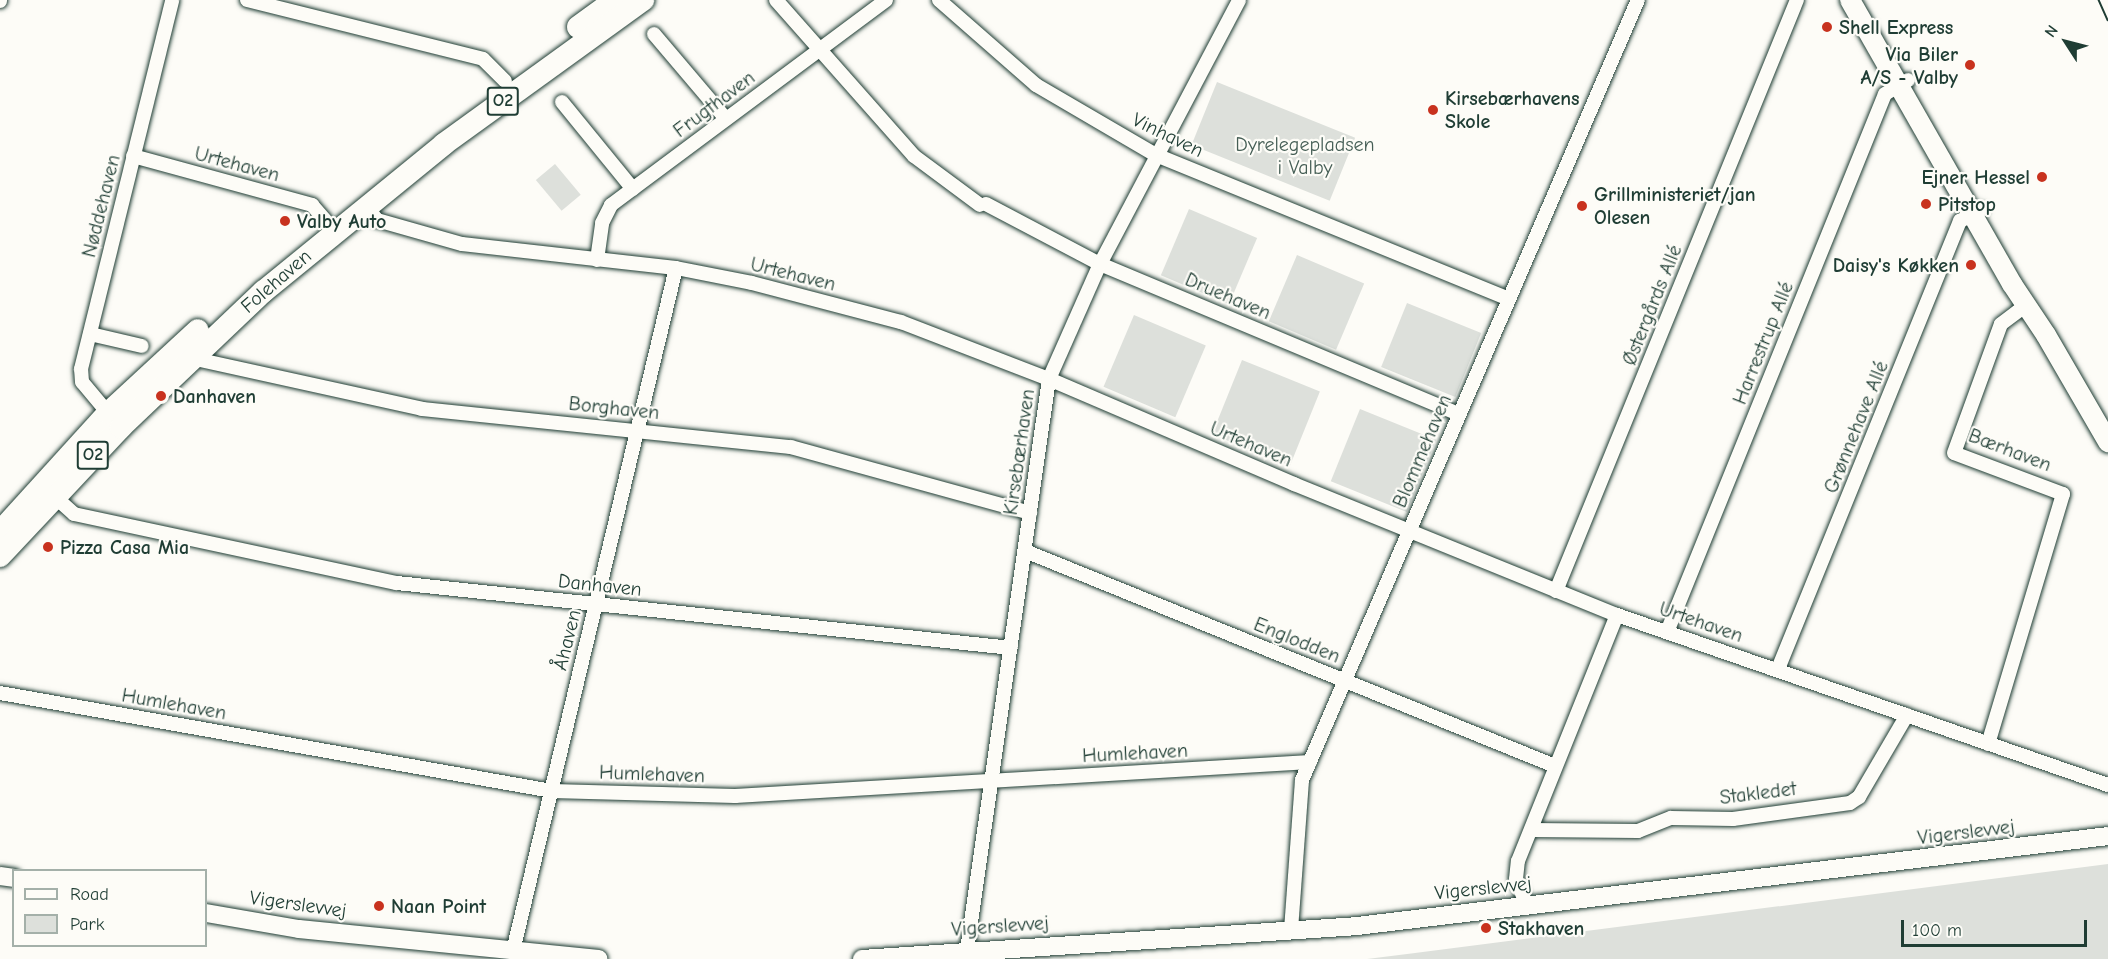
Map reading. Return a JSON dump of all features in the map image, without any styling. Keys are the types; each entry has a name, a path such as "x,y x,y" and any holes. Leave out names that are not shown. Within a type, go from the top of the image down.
{"main road":[{"name":"Folehaven","path":"0,532 108,413 325,220 505,81 615,0"},
{"name":"Folehaven","path":"0,556 54,496 190,358 366,206 643,0"},
{"path":"1850,0 1903,83 1977,212 2026,305 2108,442"},
{"path":"1863,0 1903,83"},
{"path":"1977,212 2108,418"}],"street":[{"name":"Nøddehaven","path":"108,413 82,382 81,369 172,0"},
{"path":"247,0 483,59 505,81"},
{"name":"Druehaven","path":"776,0 914,156 983,204 1100,264 1459,414"},
{"name":"Frugthaven","path":"597,260 605,213 633,189 886,0"},
{"name":"Vinhaven","path":"939,0 1036,85 1156,155 1508,299"},
{"name":"Kirsebærhaven","path":"967,950 1049,379 1100,264 1239,0"},
{"name":"Blommehaven","path":"1291,930 1302,780 1638,0"},
{"name":"Østergårds Allé","path":"1556,591 1797,0"},
{"path":"654,34 726,119"},
{"name":"Harrestrup Allé","path":"1667,632 1886,94 1903,83"},
{"path":"562,102 633,189"},
{"name":"Urtehaven","path":"133,156 312,205 325,220"},
{"name":"Urtehaven","path":"366,206 378,220 462,244 676,268 753,283 901,322 1049,379 1617,615 2108,785"},
{"name":"Grønnehave Allé","path":"1778,669 1960,221 1977,212"},
{"name":"Åhaven","path":"513,951 676,268"},
{"name":"Bærhaven","path":"1988,744 2063,500 2062,494 2053,488 1954,453 2001,324 2026,305"},
{"path":"90,334 142,346"},
{"name":"Borghaven","path":"190,358 422,409 638,429 790,447 1030,513"},
{"name":"Danhaven","path":"54,496 74,514 398,583 1011,648"},
{"name":"Englodden","path":"1024,551 1555,766"},
{"path":"1527,906 1516,879 1518,861 1617,615"},
{"name":"Humlehaven","path":"0,693 552,791 735,796 1310,762"},
{"name":"Stakledet","path":"1531,830 1638,831 1671,818 1734,819 1850,803 1858,797 1907,715"},
{"name":"Vigerslevvej","path":"862,959 967,950 1291,930 1527,906 2108,836"},
{"name":"Vigerslevvej","path":"207,913 299,929 599,959"}],"green space":[{"name":"Dyrelegepladsen i Valby","path":"1217,82 1355,138 1330,201 1192,145"},
{"path":"555,164 581,195 562,211 536,180"},
{"path":"1189,209 1257,238 1229,304 1161,275"},
{"path":"1297,255 1364,284 1336,350 1269,321"},
{"path":"1407,303 1481,333 1455,397 1381,367"},
{"path":"1134,315 1206,345 1175,417 1104,387"},
{"path":"1242,360 1320,391 1290,466 1212,434"},
{"path":"1360,409 1436,440 1407,512 1331,481"},
{"path":"2108,864 2108,959 1367,959 1415,953"}],"tram line":[{"path":"2099,0 2108,20"}],"place":[{"name":"Shell Express","path":"1827,27"},
{"name":"Via Biler A/S - Valby","path":"1970,65"},
{"name":"Kirsebærhavens Skole","path":"1433,110"},
{"name":"Ejner Hessel","path":"2042,177"},
{"name":"Pitstop","path":"1926,204"},
{"name":"Grillministeriet/jan Olesen","path":"1582,206"},
{"name":"Valby Auto","path":"285,221"},
{"name":"Daisy's Køkken","path":"1971,265"},
{"name":"Danhaven","path":"161,396"},
{"name":"Pizza Casa Mia","path":"48,547"},
{"name":"Naan Point","path":"379,906"},
{"name":"Stakhaven","path":"1486,928"}]}
